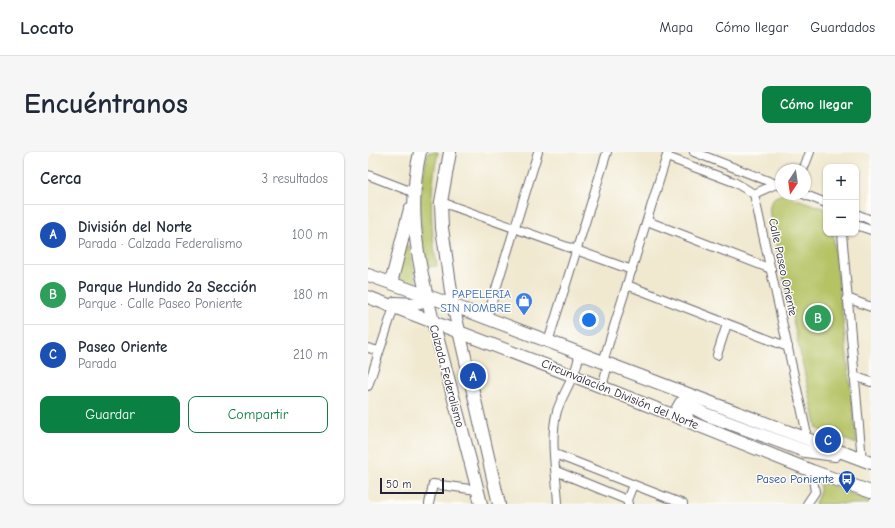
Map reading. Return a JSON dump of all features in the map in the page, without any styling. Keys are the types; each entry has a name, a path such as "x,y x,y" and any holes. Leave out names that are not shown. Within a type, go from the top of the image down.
{"main road":[{"name":"Calzada Federalismo","path":"420,152 414,193 415,238 430,298 433,321 481,504"},
{"name":"Calzada Federalismo","path":"450,152 441,202 442,228 453,305 499,504"},
{"path":"391,283 414,193"},
{"name":"Circunvalación División del Norte","path":"368,275 453,305 866,462"},
{"path":"368,297 400,304 416,304 430,298 450,281"},
{"name":"Circunvalación División del Norte","path":"368,297 602,386 812,471 871,492"},
{"path":"433,321 456,317 466,319 519,338 548,342"},
{"path":"695,424 691,419 678,414 677,406 684,403 705,414 806,451 866,462"}],"street":[{"path":"487,318 538,152"},
{"path":"548,342 607,152"},
{"path":"694,152 775,184"},
{"path":"805,164 810,152"},
{"path":"602,386 607,368 603,362 668,155 734,182 754,194 775,186"},
{"path":"368,175 414,193"},
{"name":"Calle Paseo Oriente","path":"754,194 806,430 803,438"},
{"path":"811,197 823,202"},
{"path":"441,202 632,270"},
{"path":"859,215 871,220"},
{"path":"647,221 771,269"},
{"path":"859,226 871,230"},
{"path":"842,236 854,376 866,462"},
{"path":"627,285 788,347"},
{"path":"847,298 871,307"},
{"path":"368,386 394,307"},
{"path":"717,355 727,324"},
{"path":"368,348 379,351"},
{"path":"558,504 555,421 578,363 579,353"},
{"path":"854,376 871,382"},
{"path":"555,454 683,504"},
{"path":"556,471 628,502 633,485"},
{"path":"807,504 815,492 812,471"},
{"path":"429,504 433,484 477,490"}],"green space":[{"path":"428,152 438,152 432,195 432,223 437,266 427,267 422,237 420,210 422,182"},
{"path":"775,197 775,200 800,200 823,208 823,236 833,236 857,444 817,429 770,216 770,203"},
{"path":"404,245 409,246 417,287 396,280"},
{"path":"822,480 851,494 871,500 871,504 815,504 820,491 820,482"}],"place":[{"name":"PAPELERIA SIN NOMBRE","path":"524,316"},
{"name":"Parque Hundido 2a Sección","path":"818,318"},
{"name":"División del Norte","path":"473,376"},
{"name":"Paseo Oriente","path":"828,440"},
{"name":"Paseo Poniente","path":"847,494"}]}
